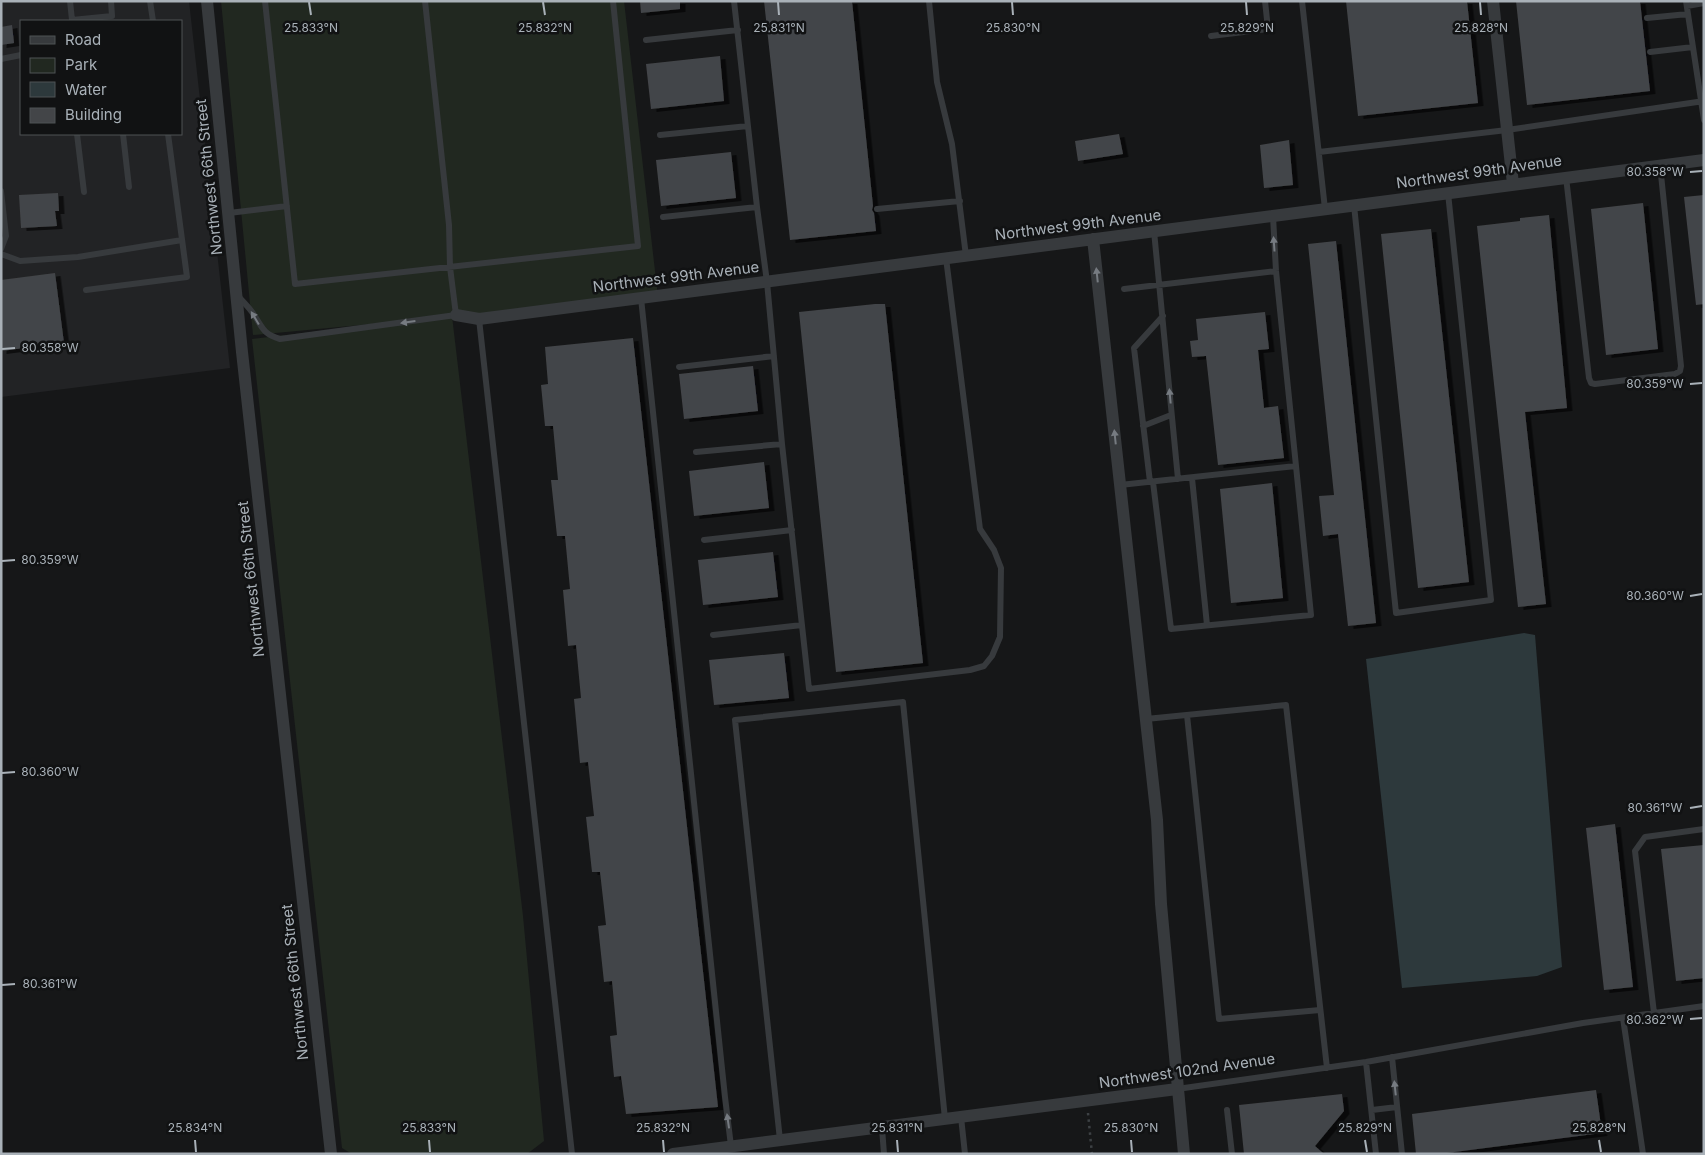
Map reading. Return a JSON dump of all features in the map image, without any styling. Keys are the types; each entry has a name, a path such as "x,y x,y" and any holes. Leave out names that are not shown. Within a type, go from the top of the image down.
{"street":[{"name":"Northwest 66th Street","path":"206,1 238,295 242,352 331,1154"},
{"path":"1493,1 1513,184"},
{"name":"Northwest 99th Avenue","path":"456,315 479,319 1704,160"},
{"path":"1093,239 1157,820 1161,904 1184,1154"},
{"name":"Northwest 102nd Avenue","path":"673,1154 1177,1089"}],"lane":[{"path":"70,1 72,20 112,16 111,1"},
{"path":"150,1 153,20"},
{"path":"265,1 295,284 638,246 613,1"},
{"path":"238,295 265,332 272,337 280,339 456,315 426,1"},
{"path":"734,1 767,282 782,444 809,689 970,670 984,666 992,656 1000,637 1001,568 994,550 980,529 946,258"},
{"path":"929,1 937,82 952,144 966,256"},
{"path":"1211,36 1268,29 1266,1"},
{"path":"1302,1 1326,209"},
{"path":"1704,3 1687,3 1703,101 1704,120"},
{"path":"1647,18 1688,14"},
{"path":"646,40 738,30"},
{"path":"1650,52 1693,48"},
{"path":"1,59 20,55"},
{"path":"1319,152 1507,130 1703,101"},
{"path":"660,135 748,126"},
{"path":"77,135 84,192"},
{"path":"123,135 129,187"},
{"path":"86,290 187,277 168,135"},
{"path":"1566,177 1591,383 1596,384 1675,374 1680,371 1681,366 1660,165"},
{"path":"1,192 6,236 1,249"},
{"path":"1354,205 1396,613 1491,600 1448,193"},
{"path":"877,209 960,201"},
{"path":"229,213 287,206"},
{"path":"663,217 757,207"},
{"path":"1162,316 1134,348 1171,629 1312,615 1276,271 1273,216"},
{"path":"1154,231 1178,479"},
{"path":"1,254 20,261 78,257 182,240"},
{"path":"1124,289 1276,271"},
{"path":"641,298 725,1097 732,1146"},
{"path":"479,319 572,1154"},
{"path":"679,367 774,356"},
{"path":"1143,426 1171,415"},
{"path":"696,452 782,444"},
{"path":"1120,485 1296,466"},
{"path":"1192,478 1207,625"},
{"path":"704,540 792,530"},
{"path":"713,635 802,625"},
{"path":"780,1140 735,720 903,702 945,1120"},
{"path":"1146,719 1286,705 1327,1068"},
{"path":"1187,715 1219,1019 1320,1010"},
{"path":"1654,1013 1635,851 1644,837 1704,829"},
{"name":"Northwest 102nd Avenue","path":"1177,1089 1366,1062 1704,1006"},
{"path":"1623,1018 1643,1154"},
{"path":"1392,1057 1402,1154"},
{"path":"1366,1062 1376,1154"},
{"path":"1372,1110 1397,1107"},
{"path":"1227,1110 1232,1154"},
{"path":"961,1117 965,1154"},
{"path":"882,1128 884,1154"}],"path":[{"path":"1087,1101 1092,1154"}],"shaded area":[{"path":"1,1 189,1 230,368 1,397"}],"green space":[{"path":"221,1 624,1 658,297 452,316 523,916 544,1141 527,1154 352,1154 342,1148 252,339 414,320 253,335"}],"water":[{"path":"1524,633 1535,635 1562,967 1537,976 1402,988 1366,659"}],"building":[{"path":"640,1 680,1 680,9 641,13"},
{"path":"764,1 852,1 872,210 876,231 790,240"},
{"path":"1346,1 1467,1 1478,103 1358,116"},
{"path":"1516,1 1640,1 1650,91 1527,105"},
{"path":"12,25 14,43 1,45 1,27"},
{"path":"720,56 724,101 651,109 646,64"},
{"path":"1119,134 1123,154 1078,161 1075,141"},
{"path":"1289,140 1293,185 1264,188 1260,145"},
{"path":"731,152 736,198 661,206 656,160"},
{"path":"58,193 59,211 55,211 57,226 21,228 19,195"},
{"path":"1704,195 1704,304 1696,305 1684,197"},
{"path":"1643,203 1658,349 1606,355 1591,209"},
{"path":"1549,215 1567,408 1525,412 1546,604 1518,607 1477,226 1520,221 1520,218"},
{"path":"1431,229 1469,582 1418,588 1381,234"},
{"path":"1336,241 1376,623 1348,626 1338,534 1323,536 1319,496 1334,495 1308,244"},
{"path":"55,273 64,343 1,351 1,280"},
{"path":"885,304 923,663 836,672 799,312"},
{"path":"1265,312 1269,349 1258,350 1264,408 1278,406 1284,458 1218,465 1206,356 1192,357 1190,341 1198,340 1196,319"},
{"path":"633,338 718,1107 626,1114 621,1076 614,1077 610,1036 617,1035 612,981 604,982 598,926 606,925 600,872 592,872 586,817 594,816 588,762 580,763 574,699 581,698 576,645 568,646 563,590 570,589 565,536 557,536 551,480 558,480 553,426 545,426 541,385 548,384 545,347"},
{"path":"753,366 758,411 684,419 679,374"},
{"path":"764,462 769,508 694,516 689,471"},
{"path":"1272,483 1283,598 1231,603 1220,489"},
{"path":"773,552 778,597 703,605 698,560"},
{"path":"784,653 789,698 714,705 709,660"},
{"path":"1615,824 1633,987 1604,990 1586,828"},
{"path":"1704,845 1704,978 1676,981 1661,849"},
{"path":"1596,1090 1602,1133 1439,1154 1416,1154 1412,1114"},
{"path":"1342,1094 1344,1111 1315,1146 1324,1154 1244,1154 1239,1105"}]}
